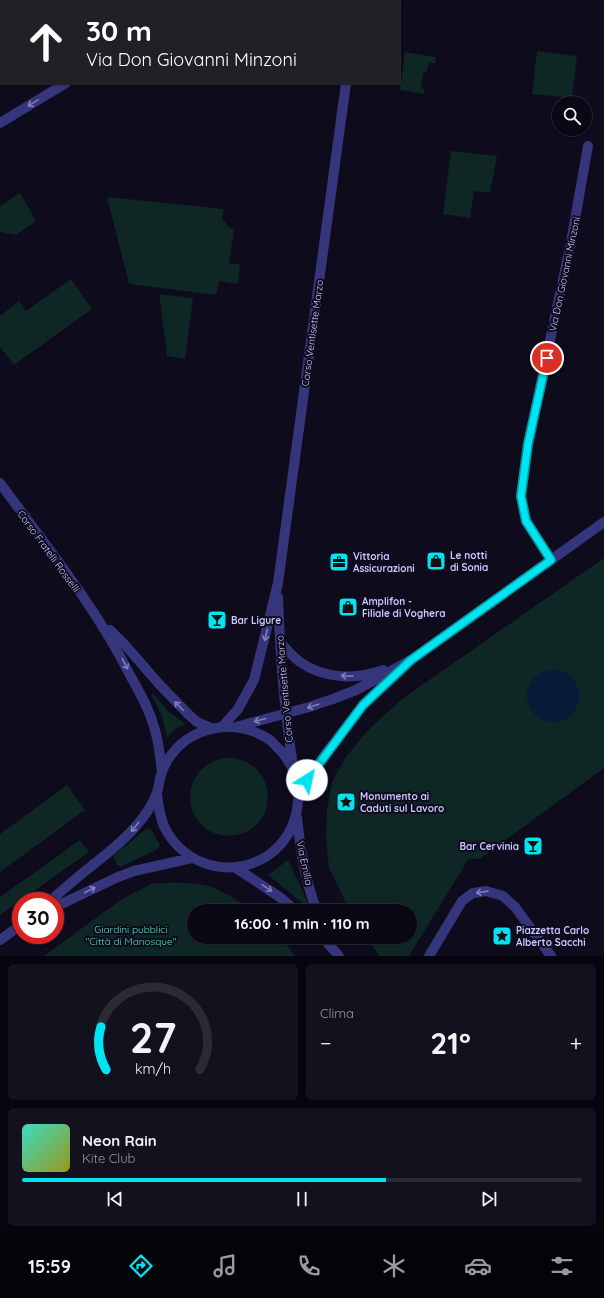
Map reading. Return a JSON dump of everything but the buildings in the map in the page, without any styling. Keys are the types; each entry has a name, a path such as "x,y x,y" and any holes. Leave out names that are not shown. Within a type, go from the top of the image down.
{"street":[{"path":"0,123 64,84"},
{"name":"Corso Ventisette Marzo","path":"222,727 238,709 254,680 278,583 346,84"},
{"name":"Via Don Giovanni Minzoni","path":"551,560 526,521 521,496 528,444 571,242 588,146"},
{"name":"Corso Fratelli Rosselli","path":"0,483 98,618 118,651 148,712 158,742 162,772"},
{"path":"235,727 309,707 356,690 411,660 604,522"},
{"name":"Corso Ventisette Marzo","path":"278,583 280,642 286,713 294,771"},
{"name":"Corso Fratelli Rosselli","path":"98,618 126,646 159,684 188,714 197,722 210,728"},
{"path":"280,642 291,654 306,666 320,672 333,675 351,677 372,674 411,660"},
{"path":"298,792 363,705 411,660"},
{"path":"61,892 131,832 157,794 162,772 167,761 175,750 186,740 210,728 235,727 254,732 270,741 284,754 294,771 298,792 297,814 291,830 280,845 272,852 253,864 236,868 221,868 206,865 192,858 177,847 166,831 159,813 157,794"},
{"name":"Via Emilia","path":"297,814 300,849 315,904"},
{"path":"64,903 134,871 192,858"},
{"path":"236,868 288,904"},
{"path":"429,956 462,901 473,893 486,891 503,896 516,907 551,956"},
{"path":"0,940 12,931"},
{"path":"329,944 340,956"},
{"path":"334,944 340,956"}],"green space":[{"path":"537,51 577,56 572,96 532,94"},
{"path":"405,52 436,57 435,63 429,63 427,71 423,73 421,87 425,90 424,94 400,90"},
{"path":"451,151 497,156 490,193 474,191 470,218 443,214"},
{"path":"20,193 36,221 16,235 0,232 0,206"},
{"path":"107,197 224,209 222,219 230,228 234,229 229,263 240,264 238,284 219,281 216,295 129,284"},
{"path":"71,279 92,309 14,365 0,347 0,316 19,301 26,311"},
{"path":"159,294 193,298 185,359 167,356"},
{"path":"604,558 604,768 481,858 468,860 417,943 417,904 347,904 329,868 326,839 327,811 332,782 346,757 366,732 402,699"},
{"path":"154,694 168,711 186,724 175,729 167,738 162,716 151,695"},
{"path":"229,758 244,761 256,770 265,782 268,797 265,812 256,824 244,833 229,836 214,833 202,824 193,812 190,797 193,782 202,770 214,761"},
{"path":"67,785 85,810 0,872 0,834"},
{"path":"147,828 151,829 160,845 158,849 120,867 117,865 113,856"},
{"path":"80,840 89,852 32,892 12,892 12,907 0,915 0,897"},
{"path":"288,860 309,904 304,904 268,875"},
{"name":"Giardini pubblici \"Città di Manosque\"","path":"153,883 200,884 214,888 243,904 187,904 187,944 286,944 295,956 44,956 60,944 64,944 64,941 122,899"},
{"path":"371,944 416,944 409,956 379,956"}],"water":[{"path":"548,670 558,670 572,677 579,691 579,701 572,715 558,722 548,722 538,718 531,711 527,701 527,691 531,681 538,674"}],"place":[{"name":"Le notti di Sonia","path":"436,561"},
{"name":"Vittoria Assicurazioni","path":"339,562"},
{"name":"Amplifon - Filiale di Voghera","path":"348,607"},
{"name":"Bar Ligure","path":"217,620"},
{"name":"Monumento ai Caduti sul Lavoro","path":"346,802"},
{"name":"Bar Cervinia","path":"533,846"},
{"name":"Piazzetta Carlo Alberto Sacchi","path":"502,936"}],"route":[{"path":"307,780 363,705 411,660 551,560 526,521 521,496 528,444 547,358"}]}
